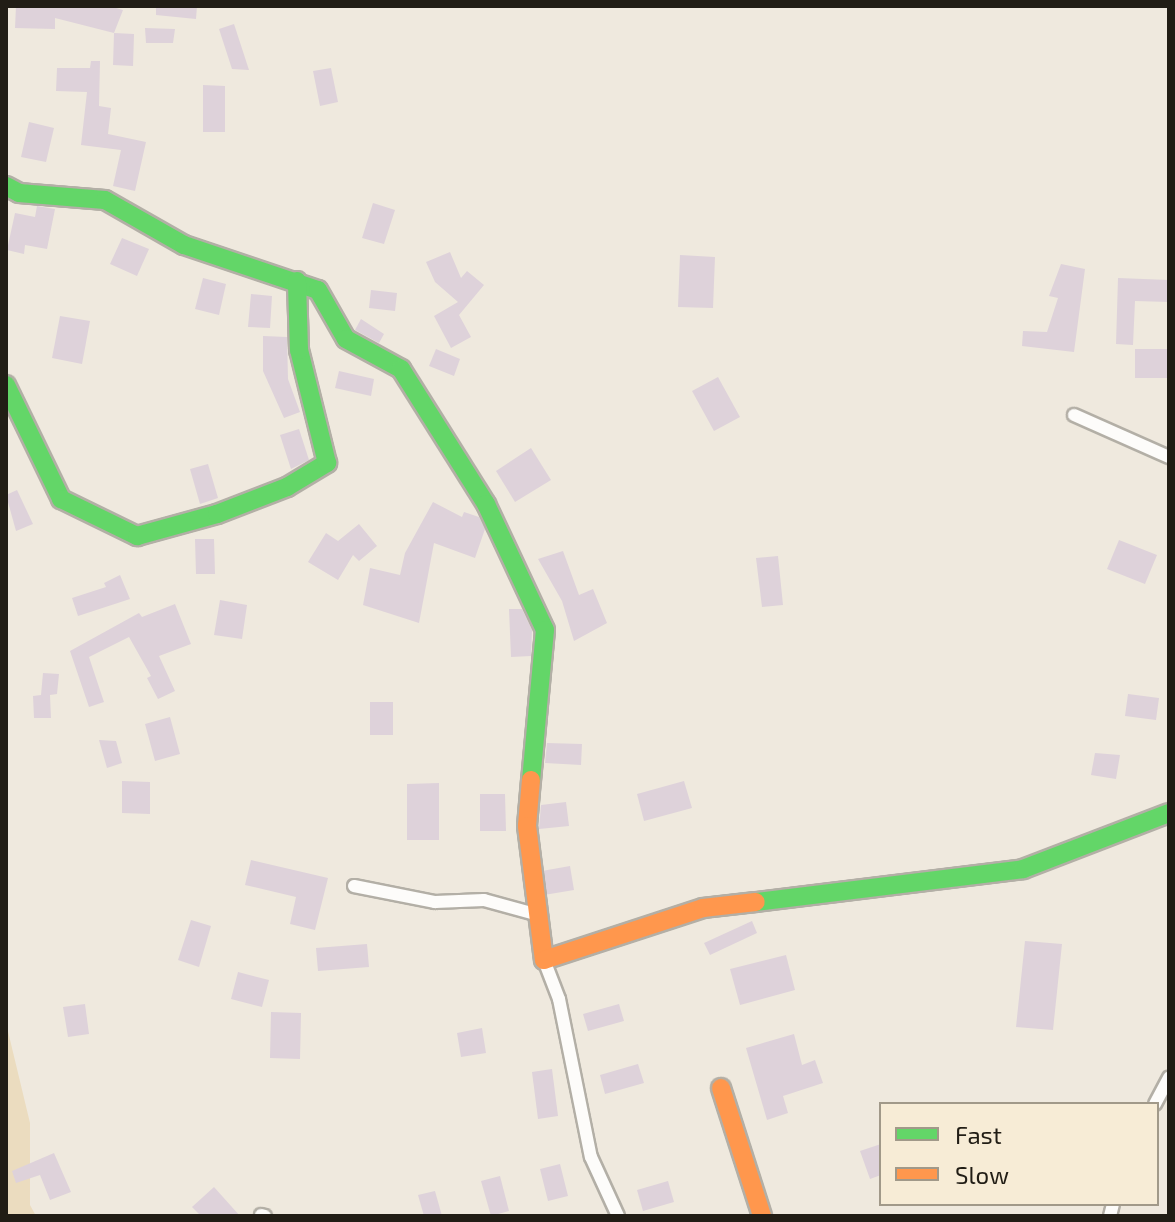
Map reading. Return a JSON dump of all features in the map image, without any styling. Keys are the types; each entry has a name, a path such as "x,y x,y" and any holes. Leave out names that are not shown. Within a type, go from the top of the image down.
{"street":[{"path":"6,186 19,193 105,200 184,245 318,290 346,339 401,369 486,504 545,630 527,826 535,914 544,960 559,999 591,1157 618,1216"},
{"path":"6,385 61,499 137,536 217,514 287,487 327,463 299,350 297,281"},
{"path":"1074,415 1169,457"},
{"path":"544,960 703,908 1023,869 1169,813"},
{"path":"354,886 435,902 484,900 535,914"},
{"path":"1156,1102 1169,1078"},
{"path":"721,1088 762,1216"}],"shaded area":[{"path":"6,1023 30,1123 30,1205 36,1216 6,1216"}],"building":[{"path":"16,6 109,6 123,10 114,33 55,18 55,29 15,28"},
{"path":"156,6 197,6 196,19 156,15"},
{"path":"234,24 249,70 232,69 219,29"},
{"path":"145,28 175,29 173,43 146,43"},
{"path":"114,33 134,34 133,66 113,65"},
{"path":"91,61 100,61 99,106 111,108 108,134 146,142 135,191 113,186 121,150 81,145 87,92 56,91 57,68 90,68"},
{"path":"331,68 338,102 320,106 313,71"},
{"path":"203,85 225,86 225,132 203,132"},
{"path":"29,122 54,128 46,162 21,157"},
{"path":"373,203 395,210 384,244 362,238"},
{"path":"37,206 55,209 47,249 25,245 24,254 7,250 15,213 35,217"},
{"path":"122,238 149,249 137,276 110,264"},
{"path":"450,252 461,278 467,271 484,285 459,315 471,337 451,348 434,316 458,302 435,282 426,262"},
{"path":"680,255 715,257 713,308 678,307"},
{"path":"1061,264 1085,269 1074,352 1022,346 1023,331 1047,332 1058,298 1049,296"},
{"path":"203,278 226,284 219,315 195,309"},
{"path":"1118,278 1169,280 1169,302 1135,301 1133,345 1116,344"},
{"path":"371,290 397,293 395,311 369,308"},
{"path":"251,294 272,296 270,328 248,327"},
{"path":"60,316 90,321 82,364 52,358"},
{"path":"361,319 384,334 379,343 355,330"},
{"path":"263,336 287,337 288,379 300,412 284,418 263,371"},
{"path":"436,349 460,359 454,376 429,366"},
{"path":"1135,349 1169,349 1168,378 1135,378"},
{"path":"339,371 374,379 371,396 335,388"},
{"path":"718,377 740,417 714,431 692,391"},
{"path":"299,429 309,460 291,469 280,435"},
{"path":"531,448 551,480 515,502 496,471"},
{"path":"208,464 218,498 200,504 190,469"},
{"path":"17,490 33,524 16,531 6,495"},
{"path":"433,502 462,517 464,512 479,517 485,529 475,558 434,543 419,623 363,605 370,568 400,575 405,553"},
{"path":"359,524 377,546 359,561 353,555 338,580 308,562 326,533 338,541"},
{"path":"195,539 214,539 215,574 196,574"},
{"path":"1119,540 1157,555 1145,584 1107,569"},
{"path":"563,551 579,595 593,589 607,623 574,641 562,601 538,559"},
{"path":"778,556 783,605 762,607 756,558"},
{"path":"120,575 130,599 78,616 72,598 106,587 104,583"},
{"path":"220,600 247,605 242,639 214,635"},
{"path":"175,604 191,644 159,656 175,691 158,699 147,678 151,676 129,637 89,657 104,702 89,707 70,651 139,613 142,617"},
{"path":"509,609 522,609 532,630 531,656 511,657"},
{"path":"43,673 59,674 57,694 50,695 51,718 34,718 33,696 41,695"},
{"path":"1128,694 1159,698 1156,720 1125,716"},
{"path":"370,702 393,702 393,735 370,735"},
{"path":"170,717 180,754 155,761 145,724"},
{"path":"99,740 116,741 122,763 107,768"},
{"path":"547,743 582,744 581,765 545,763"},
{"path":"1095,753 1120,755 1116,779 1091,775"},
{"path":"122,781 150,782 150,814 122,813"},
{"path":"684,781 692,808 644,821 637,794"},
{"path":"439,783 439,840 407,840 407,784"},
{"path":"480,794 505,794 506,831 480,831"},
{"path":"566,802 569,826 539,829 541,805"},
{"path":"251,860 328,878 315,930 290,924 296,897 245,885"},
{"path":"570,866 574,890 544,895 542,871"},
{"path":"191,920 211,926 199,967 178,960"},
{"path":"752,921 757,933 710,955 704,943"},
{"path":"1025,941 1062,944 1053,1030 1016,1027"},
{"path":"367,944 369,967 318,971 316,948"},
{"path":"786,955 795,990 740,1005 730,969"},
{"path":"238,972 269,980 262,1007 231,999"},
{"path":"85,1004 89,1034 68,1037 63,1007"},
{"path":"619,1004 624,1021 588,1031 583,1014"},
{"path":"271,1012 301,1013 300,1059 270,1058"},
{"path":"482,1028 486,1053 461,1057 457,1033"},
{"path":"794,1034 802,1065 815,1060 823,1083 783,1096 788,1113 767,1120 746,1048"},
{"path":"638,1064 644,1083 605,1094 600,1075"},
{"path":"552,1069 558,1116 538,1119 532,1072"},
{"path":"879,1145 879,1176 870,1179 860,1151"},
{"path":"54,1153 71,1192 50,1200 40,1175 16,1183 12,1171"},
{"path":"560,1164 568,1196 548,1201 540,1169"},
{"path":"500,1176 509,1211 491,1216 481,1181"},
{"path":"668,1181 674,1202 643,1211 637,1190"},
{"path":"214,1187 240,1216 201,1216 192,1207"},
{"path":"435,1191 442,1216 424,1216 418,1195"}],"traffic: fast":[{"path":"6,186 19,193 105,200 184,245 318,290 346,339 401,369 486,504 545,630 531,780"},
{"path":"6,385 61,499 137,536 217,514 287,487 327,463 299,350 297,281"},
{"path":"756,902 1023,869 1169,813"}],"traffic: slow":[{"path":"531,780 527,826 544,960 703,908 756,902"},
{"path":"721,1088 762,1216"}]}
